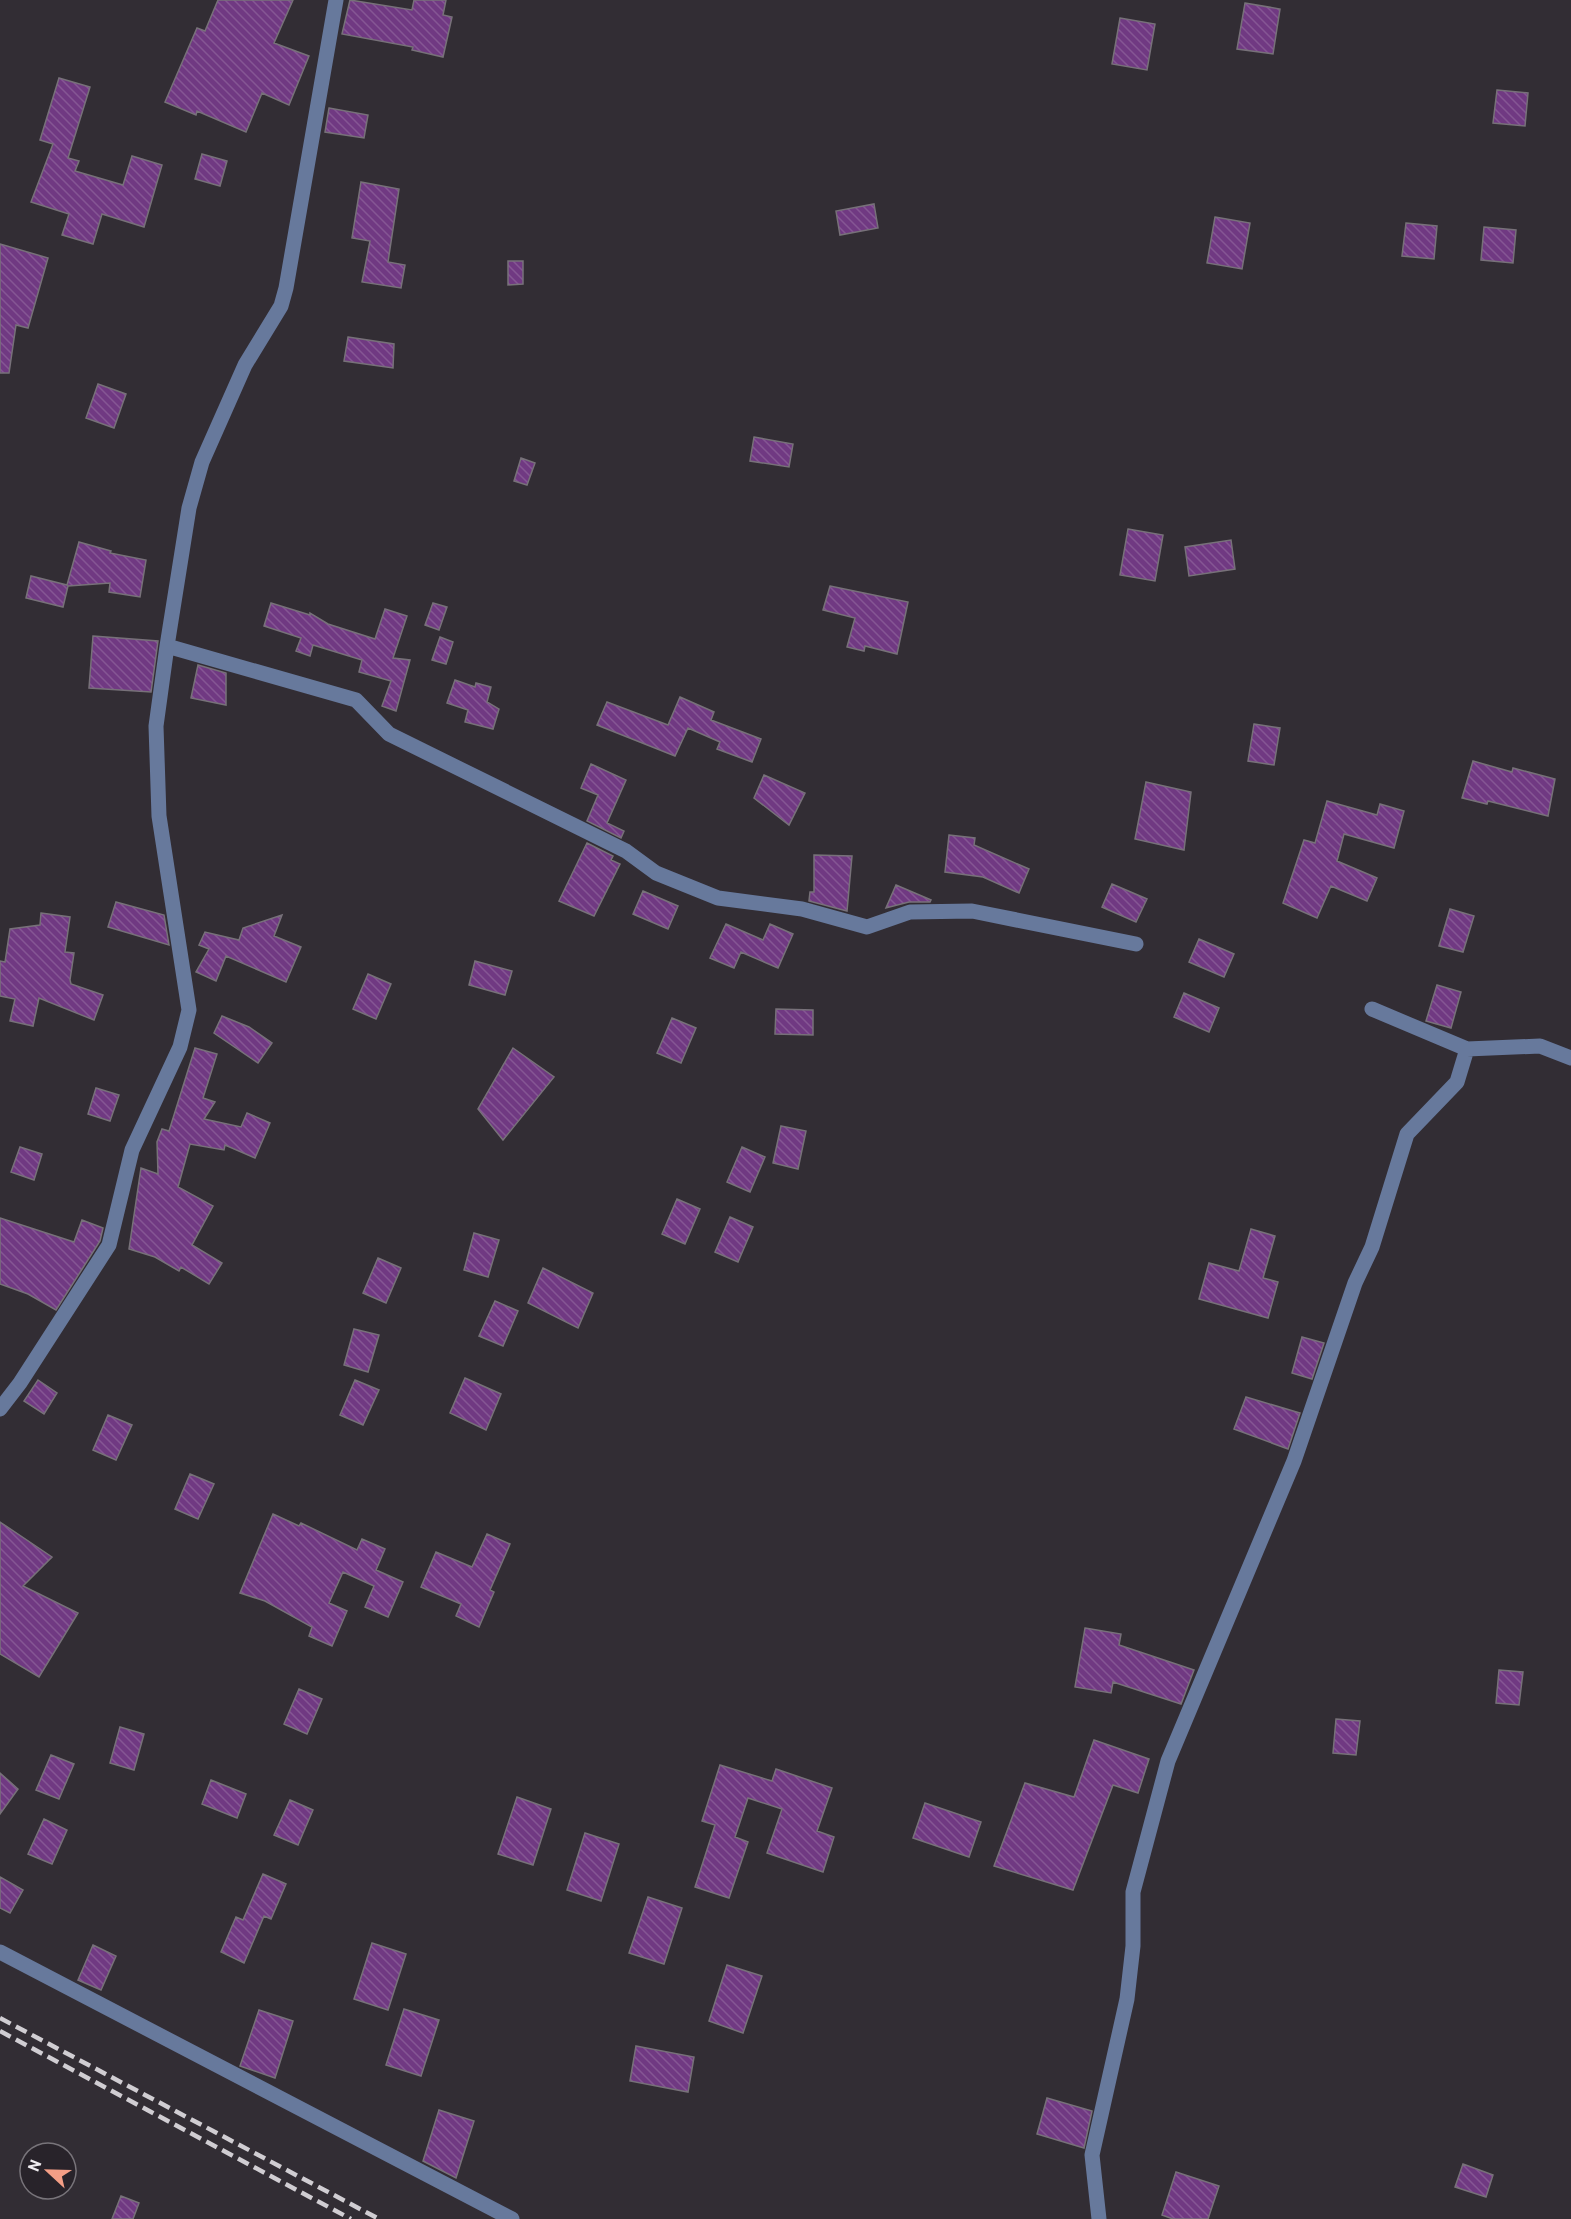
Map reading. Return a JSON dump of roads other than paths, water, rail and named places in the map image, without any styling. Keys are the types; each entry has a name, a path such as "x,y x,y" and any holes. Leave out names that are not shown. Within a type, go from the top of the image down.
{"street":[{"path":"0,1408 20,1383 109,1245 132,1150 180,1047 186,1028 189,1010 159,816 156,726 167,646 189,508 202,462 241,374 281,306 286,288 336,0"},
{"path":"167,646 356,700 389,734 626,851 656,873 718,898 802,909 867,927 910,912 972,911 1136,944"},
{"path":"1372,1009 1467,1049 1540,1046 1571,1058"},
{"path":"1099,2219 1092,2155 1127,2000 1134,1946 1133,1892 1168,1761 1294,1461 1354,1283 1372,1247 1407,1134 1457,1082 1467,1049"},
{"path":"0,1952 512,2219"}],"railway":[{"path":"0,2018 379,2219"},
{"path":"0,2031 351,2219"}]}
